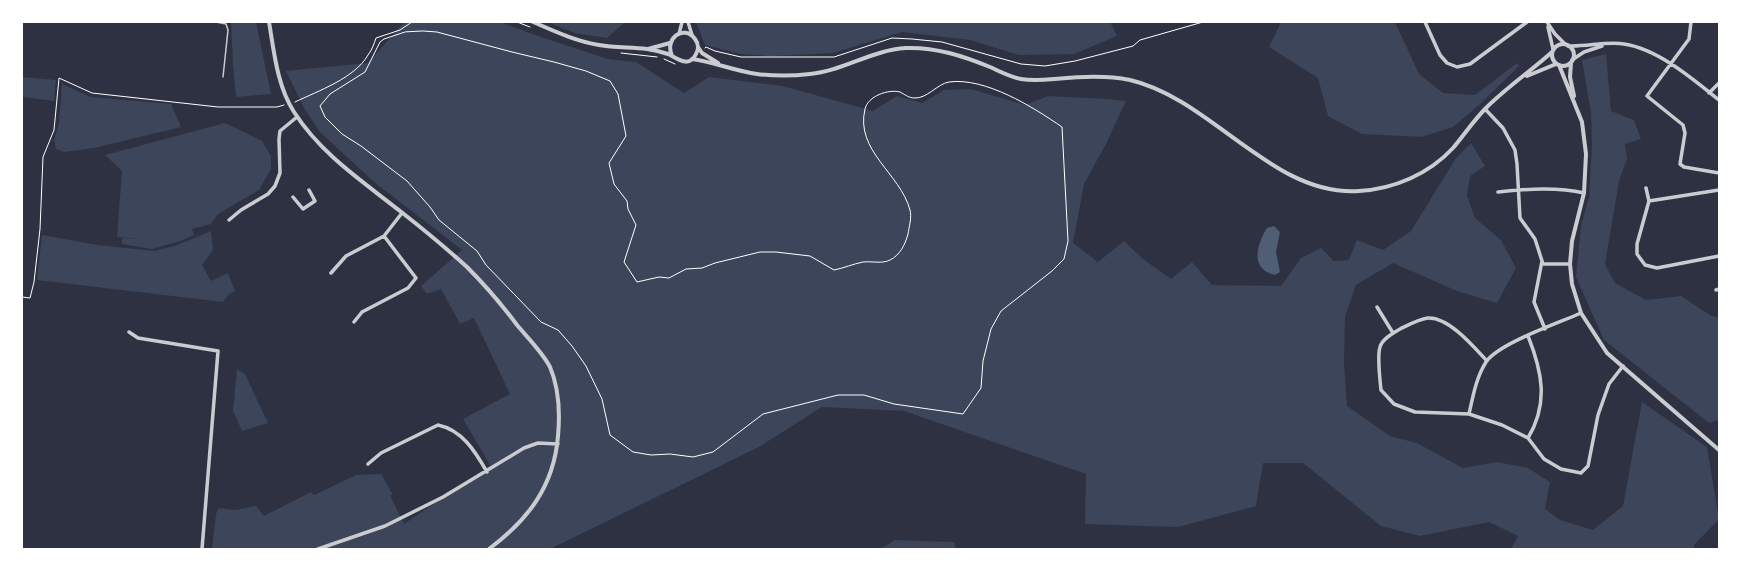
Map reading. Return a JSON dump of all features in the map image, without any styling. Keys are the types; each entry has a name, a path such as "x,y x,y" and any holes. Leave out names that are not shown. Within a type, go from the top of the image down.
{"street":[{"path":"269,22 276,63 284,89 293,111 314,138 336,162 402,213 467,268 500,302 550,367 560,414 558,444 554,464 536,504 523,520 489,549"},
{"path":"533,22 572,39 598,45 646,49 672,56 685,62 692,59 696,54 698,47"},
{"path":"679,34 682,22"},
{"path":"688,22 692,36 702,53 721,66"},
{"path":"1426,22 1440,55 1447,63 1457,66 1470,64 1527,22"},
{"path":"1691,22 1689,39 1647,96 1683,125 1685,133 1680,164 1684,167 1719,173"},
{"path":"1547,23 1573,50 1570,77 1576,105"},
{"path":"1547,23 1553,50 1552,59 1557,65 1576,105 1582,122 1586,154 1584,193 1572,241 1570,264 1572,284 1581,314 1607,353 1719,450"},
{"path":"672,56 669,50 673,37 686,33 692,36"},
{"path":"646,49 670,43"},
{"path":"1521,78 1557,65 1565,66 1584,52 1607,44"},
{"path":"692,59 757,74 810,74 834,69 866,57 888,51 906,48 935,50 964,56 1020,79 1040,80 1100,76 1128,80 1166,93 1288,174 1318,187 1332,190 1358,191 1390,186 1416,175 1433,165 1451,150 1485,109 1559,45 1624,44 1645,50 1671,64 1719,100"},
{"path":"1709,92 1719,83"},
{"path":"1485,109 1503,128 1512,145 1518,164 1520,218 1535,240 1542,261 1534,302 1545,329"},
{"path":"229,220 241,210 268,194 275,186 280,173 280,131 297,117"},
{"path":"1646,188 1649,201 1637,244 1637,254 1645,265 1657,268 1719,256"},
{"path":"293,197 303,209 315,201 309,190"},
{"path":"1498,192 1519,190 1574,191 1584,193"},
{"path":"1649,201 1719,190"},
{"path":"330,273 346,256 384,236 402,213"},
{"path":"354,322 362,312 408,288 416,278 384,236"},
{"path":"1542,261 1543,264 1570,264"},
{"path":"1377,307 1393,333"},
{"path":"1470,414 1474,387 1487,361 1503,348 1581,314"},
{"path":"1487,361 1455,330 1442,322 1429,318 1413,322 1393,333 1384,340 1380,347 1380,390 1394,404 1415,412 1470,414 1502,425 1528,438 1544,459 1561,469 1581,473 1588,466 1598,415 1608,384 1623,366"},
{"path":"129,332 138,338 218,352 202,549"},
{"path":"1528,336 1537,357 1541,379 1541,404 1536,424 1528,438"},
{"path":"368,464 381,453 438,425 455,431 475,452 487,472"},
{"path":"318,549 385,526 444,497 524,448 538,443 558,444"}],"lane":[{"path":"216,22 226,24 228,30 224,78"}],"path":[{"path":"295,102 341,80 359,67 368,56 376,38 400,30 412,22"},
{"path":"405,32 437,32 586,71 610,81 618,94 626,136 609,162 614,184 627,201 628,209 636,225 624,262 637,282 659,277 669,278 686,269 702,268 715,263 760,252 776,252 810,256 834,270 864,262 888,262 899,254 907,240 910,225 910,211 896,182 881,164 867,141 863,126 867,102 875,97 889,92 899,92 914,98 924,96 938,86 948,82 963,81 983,84 1040,112 1062,127 1068,241 1064,259 1052,271 1002,311 991,329 983,361 982,388 963,414 894,404 864,395 838,395 763,414 713,452 693,456 670,454 651,455 633,452 618,443 610,435 602,399 586,366 572,346 558,330 541,322 486,265 477,251 439,220 430,207 407,181 361,146 342,134 325,118 320,106 330,94 365,72 380,42 384,39 405,32"},
{"path":"22,297 30,298 34,282 40,229 43,156 54,130 59,78 92,93 218,106 278,107 284,105"}],"shaded area":[{"path":"231,22 256,22 271,94 236,97"},
{"path":"404,22 500,22 608,59 636,62 684,93 709,77 783,86 873,111 897,96 922,103 944,90 971,89 1025,105 1048,96 1126,101 1106,144 1084,184 1073,243 1098,262 1124,241 1143,259 1171,279 1192,262 1212,285 1281,286 1301,258 1321,248 1334,261 1349,260 1357,240 1383,250 1411,231 1456,158 1471,143 1485,166 1470,176 1467,196 1475,218 1501,240 1516,268 1497,303 1457,291 1393,263 1356,285 1345,317 1344,364 1347,406 1390,436 1417,443 1463,468 1497,462 1528,468 1550,482 1545,509 1560,520 1593,530 1623,506 1642,402 1707,447 1719,519 1694,545 1694,549 1511,549 1518,536 1489,522 1420,536 1381,526 1303,463 1263,463 1256,506 1178,527 1085,524 1086,474 904,411 822,407 759,447 550,549 212,549 216,514 219,508 235,510 256,506 264,516 311,492 314,495 356,475 381,474 393,495 390,495 404,524 490,465 463,419 510,394 474,318 460,324 441,289 427,294 421,286 462,250 374,182 320,132 304,108 286,71 368,63"},
{"path":"547,22 625,22 607,38 575,33"},
{"path":"696,22 1110,22 1117,36 1074,54 1019,55 970,40 902,32 833,53 770,56 741,54 705,45"},
{"path":"1281,22 1395,22 1419,74 1443,93 1475,95 1517,63 1519,66 1479,105 1453,127 1421,137 1362,134 1328,116 1318,78 1269,47"},
{"path":"1606,54 1611,111 1634,120 1641,139 1625,144 1627,159 1619,181 1605,264 1615,283 1646,300 1681,296 1710,315 1719,318 1719,420 1709,423 1604,340 1576,277 1581,225 1589,198 1592,144 1591,113 1582,60"},
{"path":"22,77 56,80 54,101 22,97"},
{"path":"62,84 91,97 171,104 181,127 94,148 64,152 56,149 54,140 59,123"},
{"path":"225,123 262,141 271,156 271,169 259,190 218,214 211,224 192,229 194,235 180,241 152,249 122,244 122,238 140,239 117,237 122,171 105,155"},
{"path":"1274,226 1280,232 1276,252 1280,272 1275,275 1267,272 1258,262 1258,248 1263,234 1267,228"},
{"path":"211,231 213,250 202,265 211,281 228,273 235,291 229,294 223,302 37,280 42,235 98,245 154,251 175,246"},
{"path":"237,369 245,374 268,423 242,431 233,411"},
{"path":"895,540 954,542 956,549 880,549"}]}
